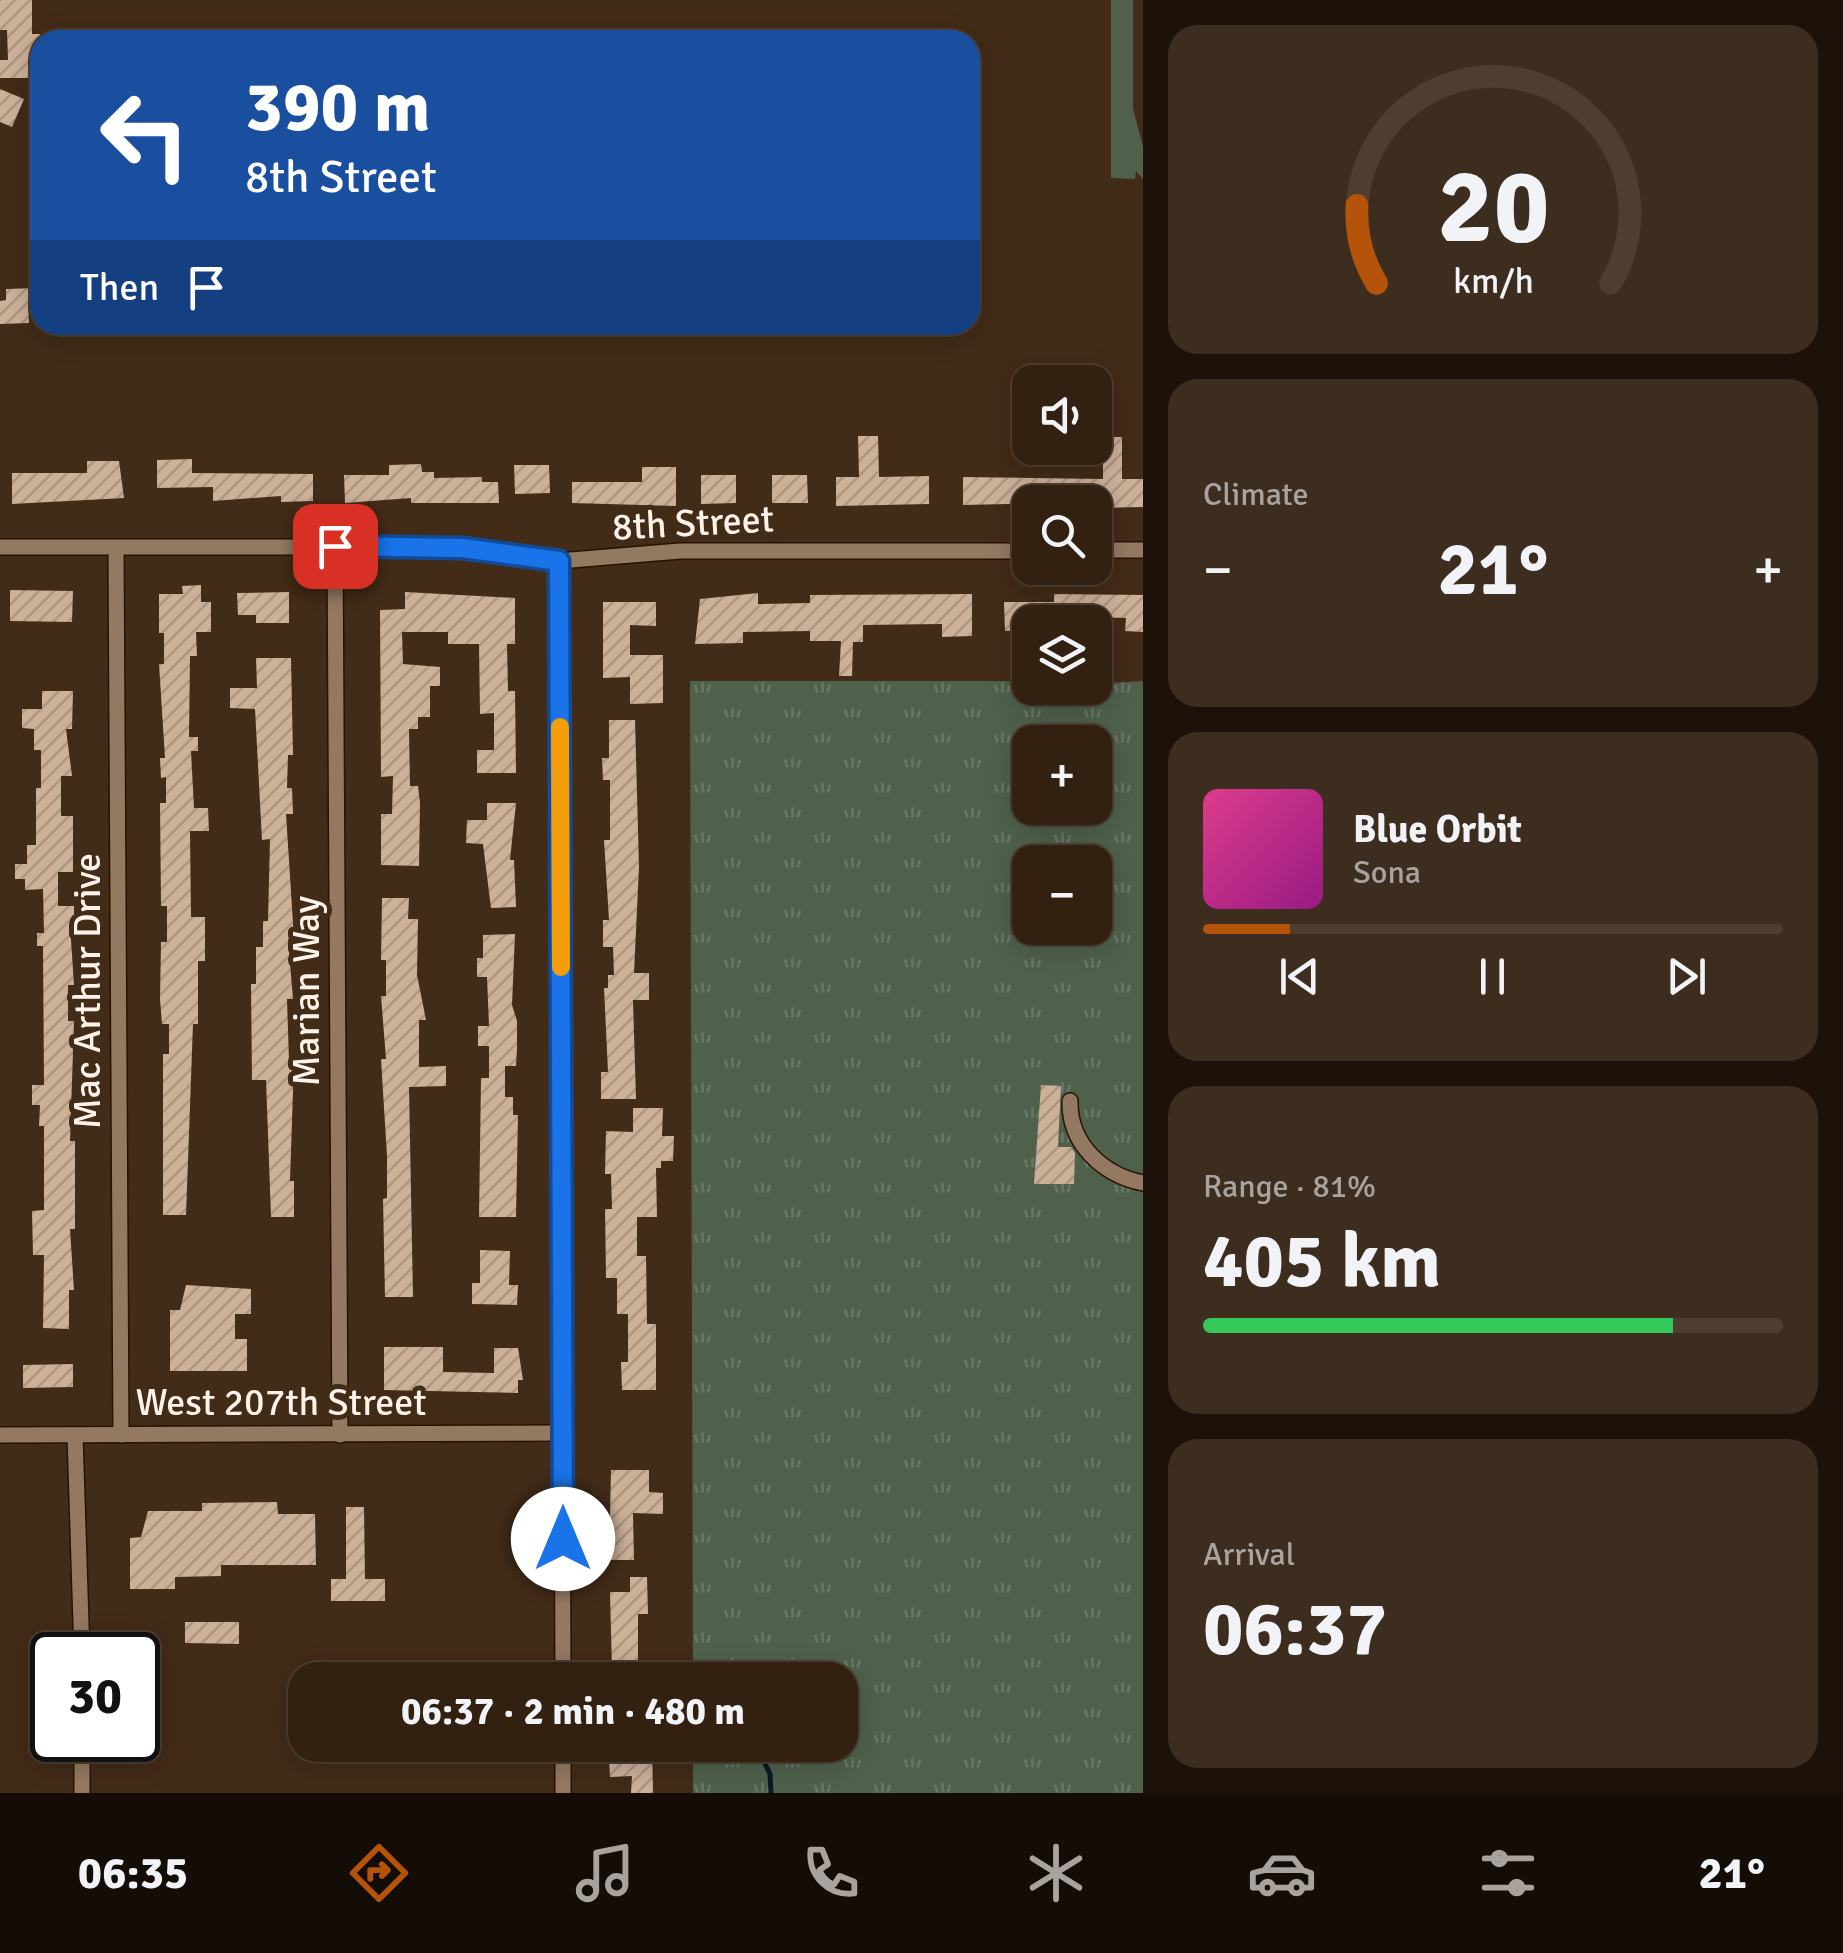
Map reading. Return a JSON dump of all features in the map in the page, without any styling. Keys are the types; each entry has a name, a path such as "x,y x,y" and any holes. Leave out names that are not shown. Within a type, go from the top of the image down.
{"street":[{"name":"8th Street","path":"0,546 462,548 559,561 680,551 1012,550"},
{"name":"Marian Way","path":"335,546 340,1435"},
{"name":"Mac Arthur Drive","path":"116,548 121,1434"},
{"path":"1112,550 1143,550"},
{"path":"559,561 563,1662"},
{"path":"1070,1102 1073,1130 1082,1146 1112,1174 1143,1182"},
{"name":"West 207th Street","path":"0,1435 563,1433"},
{"path":"75,1435 81,1632"},
{"path":"82,1762 82,1793"},
{"path":"563,1762 563,1793"}],"green space":[{"path":"1111,0 1133,0 1133,109 1143,146 1143,179 1136,171 1135,179 1111,178"},
{"path":"690,681 1012,681 1012,705 1112,705 1112,683 1143,681 1143,1793 693,1793 693,1762 858,1762 858,1662 693,1662"}],"building":[{"path":"0,0 32,0 30,78 0,78 0,60 8,60 7,30 0,30"},
{"path":"0,89 24,99 12,127 0,122"},
{"path":"30,288 29,323 0,324 0,301 6,300 6,289"},
{"path":"858,436 878,436 879,477 929,476 929,504 836,506 836,477 859,477"},
{"path":"1112,437 1122,437 1122,479 1143,479 1143,507 1112,508 1112,485 1012,485 1012,504 963,505 963,477 1103,479 1103,465 1112,465"},
{"path":"192,459 192,473 313,474 313,501 281,502 281,496 213,501 213,487 157,488 157,460"},
{"path":"87,461 119,461 124,498 12,504 12,473 87,473"},
{"path":"421,464 422,472 434,472 434,478 482,477 482,482 498,482 499,503 411,503 411,498 345,503 344,475 389,475 389,465"},
{"path":"514,465 549,465 550,493 515,494"},
{"path":"642,467 676,467 676,506 572,503 572,482 642,482"},
{"path":"701,475 736,475 736,503 701,504"},
{"path":"772,475 807,475 808,503 772,503"},
{"path":"201,585 201,602 211,602 211,632 196,632 197,656 190,656 189,737 198,737 198,751 191,751 194,808 208,808 209,831 190,831 191,917 205,917 205,961 198,961 198,1024 193,1024 186,1215 163,1215 163,1054 169,1054 169,1024 162,1024 160,999 161,942 167,942 167,906 161,906 160,803 166,803 166,777 161,778 160,758 165,758 159,664 164,664 164,633 159,633 159,594 183,594 182,586"},
{"path":"10,590 73,591 72,622 10,621"},
{"path":"289,592 289,623 256,623 256,615 238,615 237,593"},
{"path":"405,592 515,598 515,644 507,644 508,691 515,691 516,773 477,773 477,750 494,750 494,713 480,714 479,644 448,644 448,632 402,632 403,664 440,667 440,686 430,686 430,717 418,717 418,729 409,729 410,786 418,786 420,803 419,866 381,865 381,814 392,814 393,776 381,777 380,610 405,609"},
{"path":"758,593 758,604 810,603 810,595 972,594 972,636 942,637 942,624 863,625 863,642 853,642 852,676 839,676 841,641 810,641 810,631 743,632 743,643 695,644 700,599"},
{"path":"1054,594 1143,595 1143,632 1125,631 1126,618 1112,618 1112,605 1012,605 1012,631 1005,631 1004,602 1054,602"},
{"path":"603,602 656,602 656,626 630,625 630,655 663,655 663,703 630,704 630,677 603,678"},
{"path":"256,658 291,658 293,755 288,755 287,788 292,788 293,814 286,814 294,939 288,939 293,999 287,999 289,1061 294,1061 290,1181 294,1181 294,1217 271,1217 266,1080 252,1080 251,984 256,984 256,947 263,947 263,921 268,921 270,839 262,840 255,709 230,708 230,688 257,688"},
{"path":"42,691 73,691 72,729 66,729 72,776 61,776 61,816 73,816 73,872 58,872 58,906 74,906 74,925 70,925 74,985 68,985 68,1021 74,1021 70,1141 75,1141 75,1229 70,1229 74,1290 69,1290 69,1329 43,1328 44,1255 33,1255 32,1211 44,1210 44,1126 39,1126 40,1105 32,1105 32,1085 44,1085 43,946 37,946 37,933 44,933 43,889 25,890 25,879 15,879 15,864 27,864 27,845 36,845 36,788 41,788 41,750 34,750 34,729 22,728 22,709 42,709"},
{"path":"609,720 635,720 639,867 634,973 649,973 649,1000 633,1000 636,1099 601,1099 601,1072 608,1072 604,988 608,988 608,975 614,975 613,947 603,947 603,920 609,920 604,840 610,840 610,780 603,780 602,758 609,758"},
{"path":"487,803 516,803 510,860 514,860 516,907 491,908 483,844 466,843 467,820 487,820"},
{"path":"382,898 409,898 408,919 418,919 417,975 426,1020 419,1020 419,1067 446,1066 446,1086 409,1087 413,1297 385,1297 383,1199 387,1198 387,1156 381,1059 386,1059 381,996 386,996 386,960 381,960"},
{"path":"515,934 512,1005 517,1021 516,1066 505,1066 505,1097 513,1097 513,1115 518,1115 516,1217 479,1217 481,1078 489,1078 489,1046 478,1046 478,1026 489,1026 487,977 477,977 477,958 483,958 483,935"},
{"path":"1041,1085 1061,1086 1058,1147 1071,1147 1075,1153 1074,1184 1034,1184"},
{"path":"633,1108 663,1108 662,1136 674,1136 673,1161 661,1161 661,1168 656,1168 657,1217 637,1217 637,1256 646,1256 647,1324 656,1324 656,1390 622,1390 621,1362 628,1362 628,1314 617,1314 617,1278 606,1278 605,1209 612,1209 611,1174 605,1174 606,1131 633,1132"},
{"path":"480,1250 510,1251 509,1285 518,1285 517,1305 472,1304 472,1283 480,1283"},
{"path":"186,1285 251,1289 251,1314 235,1314 235,1339 247,1339 247,1371 170,1371 170,1310 180,1310"},
{"path":"384,1347 443,1347 443,1372 494,1373 494,1348 518,1348 523,1380 518,1380 518,1393 384,1390"},
{"path":"73,1364 73,1387 23,1388 23,1365"},
{"path":"611,1470 649,1470 649,1492 663,1493 663,1514 633,1513 634,1560 609,1560"},
{"path":"277,1502 278,1514 315,1514 316,1565 221,1565 221,1576 175,1577 175,1589 130,1589 130,1538 141,1537 148,1511 202,1511 202,1503"},
{"path":"346,1507 364,1507 365,1579 385,1579 385,1601 331,1601 331,1579 346,1579"},
{"path":"630,1577 647,1577 648,1614 638,1614 638,1662 612,1662 610,1592 630,1592"},
{"path":"185,1622 239,1622 239,1644 185,1643"},
{"path":"609,1762 652,1762 653,1793 631,1793 632,1776 610,1777"}],"waterway":[{"path":"764,1762 770,1774 771,1793"}],"slow traffic":[{"path":"560,727 561,967"}],"route":[{"path":"335,546 462,548 520,559 559,561 563,1539"}]}
